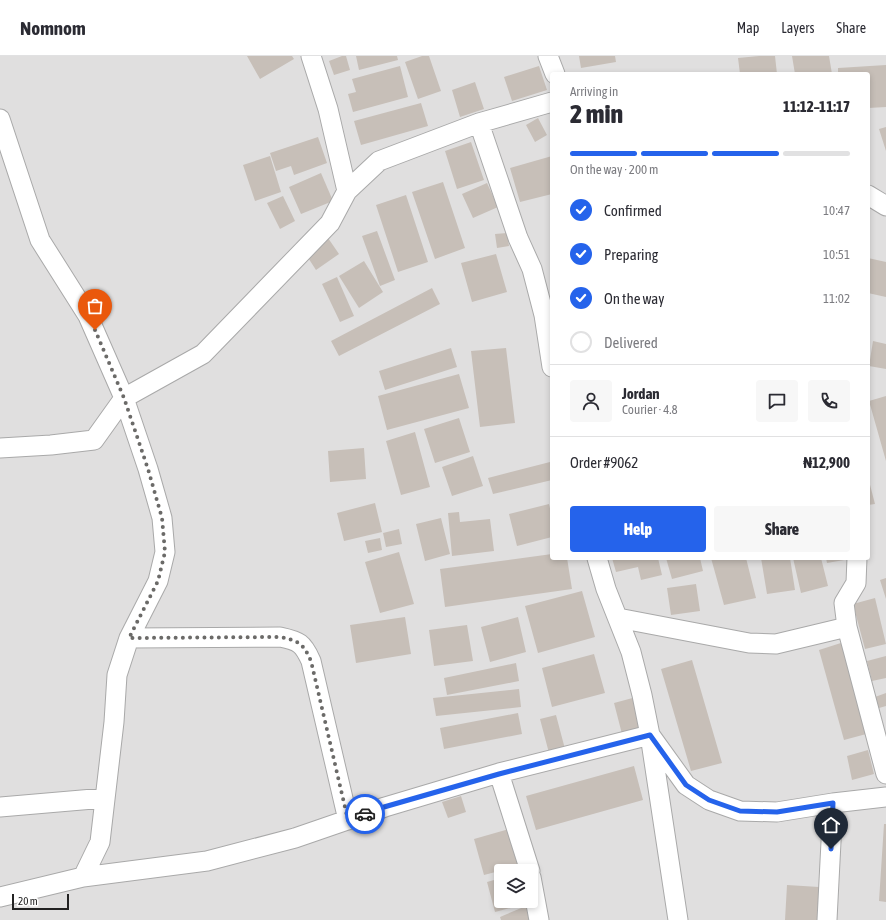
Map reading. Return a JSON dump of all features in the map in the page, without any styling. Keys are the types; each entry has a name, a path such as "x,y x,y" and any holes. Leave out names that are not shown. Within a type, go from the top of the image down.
{"street":[{"path":"311,56 328,109 347,191"},
{"path":"548,56 554,72"},
{"path":"0,448 52,445 94,440 124,398 203,354 330,223 347,191 379,161 479,123 550,103"},
{"path":"0,119 40,240 88,316 124,398 162,518 165,552 158,581 129,638 117,674 114,722 100,842 83,877"},
{"path":"479,123 518,238 532,269 544,315 550,354"},
{"path":"870,196 886,206"},
{"path":"598,560 606,589 631,652 642,695 650,735 678,920"},
{"path":"857,560 856,584 844,603 847,627 886,774"},
{"path":"618,618 755,644 776,644 847,627"},
{"path":"129,638 280,637 296,641 306,649 311,661 348,820"},
{"path":"0,897 83,877 207,861 295,838 384,807 499,774 650,735"},
{"path":"650,735 686,785 709,800 740,811 777,812 833,803 886,797"},
{"path":"499,774 528,864"},
{"path":"0,807 105,798"},
{"path":"827,920 833,803"},
{"path":"537,908 539,920"}],"shaded area":[{"path":"0,56 886,56 886,920 0,920"}],"building":[{"path":"247,56 292,56 294,59 260,79"},
{"path":"346,56 350,70 334,75 329,61"},
{"path":"356,56 397,56 398,60 359,70"},
{"path":"422,56 429,56 441,91 418,99 405,62"},
{"path":"579,56 615,56 616,62 581,68"},
{"path":"775,56 777,72 740,72 738,58"},
{"path":"792,56 829,56 832,72 795,72"},
{"path":"886,65 886,107 870,108 870,72 838,72 838,68"},
{"path":"400,66 408,97 353,112 348,94 356,92 352,79"},
{"path":"539,66 547,90 512,101 504,77"},
{"path":"475,82 484,109 460,117 452,90"},
{"path":"421,103 428,126 361,145 354,121"},
{"path":"538,118 547,135 535,142 526,125"},
{"path":"886,127 886,151 879,129"},
{"path":"318,137 327,163 294,175 291,166 276,171 270,153"},
{"path":"471,142 484,180 457,189 445,151"},
{"path":"270,156 281,192 255,201 243,165"},
{"path":"550,157 550,194 520,202 510,168"},
{"path":"321,173 333,201 301,214 289,187"},
{"path":"443,182 465,248 435,259 412,192"},
{"path":"487,183 498,207 473,218 462,194"},
{"path":"406,195 428,262 398,272 376,205"},
{"path":"283,196 295,221 280,229 267,203"},
{"path":"377,231 395,280 380,286 362,236"},
{"path":"507,233 509,246 497,248 495,234"},
{"path":"328,238 339,254 316,270 305,253"},
{"path":"496,254 507,292 472,302 461,263"},
{"path":"870,258 886,262 886,297 870,293"},
{"path":"364,261 383,292 359,308 339,276"},
{"path":"337,277 354,316 340,322 322,284"},
{"path":"432,288 440,304 339,356 331,341"},
{"path":"873,341 886,344 886,369 870,366"},
{"path":"451,348 457,367 385,390 379,371"},
{"path":"506,348 515,423 480,427 471,351"},
{"path":"459,374 469,408 387,430 378,396"},
{"path":"886,396 886,461 870,405 870,401"},
{"path":"459,418 470,452 435,463 424,429"},
{"path":"415,432 430,487 401,495 386,441"},
{"path":"364,448 366,479 330,482 328,451"},
{"path":"473,456 483,486 452,496 442,467"},
{"path":"550,462 550,480 493,494 488,478"},
{"path":"870,485 875,504 870,505"},
{"path":"375,503 382,532 344,541 337,513"},
{"path":"549,504 550,538 517,546 509,514"},
{"path":"459,512 460,522 490,519 494,551 452,556 448,513"},
{"path":"441,518 450,554 425,561 416,524"},
{"path":"399,529 402,544 386,547 383,533"},
{"path":"380,538 382,550 368,553 365,541"},
{"path":"399,552 414,604 380,613 365,562"},
{"path":"550,554 550,560 567,560 572,589 445,607 440,569"},
{"path":"613,560 658,560 662,575 641,580 638,567 616,572"},
{"path":"667,560 700,560 703,571 672,579"},
{"path":"712,560 746,560 756,598 724,605"},
{"path":"761,560 790,560 795,590 767,594"},
{"path":"793,560 822,560 828,586 801,593"},
{"path":"826,560 844,560 827,563"},
{"path":"886,578 886,599 880,580"},
{"path":"696,584 700,611 671,615 667,588"},
{"path":"582,591 595,637 538,653 525,606"},
{"path":"875,598 886,644 865,649 853,604"},
{"path":"405,617 411,654 356,663 350,625"},
{"path":"518,617 526,652 490,662 481,627"},
{"path":"467,625 473,661 434,666 429,630"},
{"path":"844,642 870,733 844,740 819,650"},
{"path":"594,654 605,693 552,707 542,668"},
{"path":"886,656 886,678 872,681 867,661"},
{"path":"692,660 722,763 691,771 661,669"},
{"path":"516,663 519,681 447,695 444,678"},
{"path":"519,689 521,707 436,716 433,698"},
{"path":"886,693 886,706 879,708 875,697"},
{"path":"640,696 648,727 622,734 614,703"},
{"path":"518,713 522,734 444,749 440,728"},
{"path":"556,715 565,749 549,753 540,719"},
{"path":"868,750 874,774 852,780 847,756"},
{"path":"634,766 643,800 536,830 526,796"},
{"path":"461,796 466,812 448,818 442,802"},
{"path":"884,824 886,824 886,902 879,901"},
{"path":"509,829 518,864 494,864 494,872 484,875 474,839"},
{"path":"494,880 494,908 510,908 495,912 487,882"},
{"path":"787,885 819,887 817,920 785,920"},
{"path":"521,908 527,908 531,919 501,920 500,917"}],"way so far":[{"path":"95,330 124,398 148,469 162,518 165,552 158,581 129,638 280,637 296,641 306,649 311,661 348,820 365,814"}],"route":[{"path":"365,814 384,807 499,774 650,735 686,785 709,800 740,811 777,812 833,803 831,849"}]}
